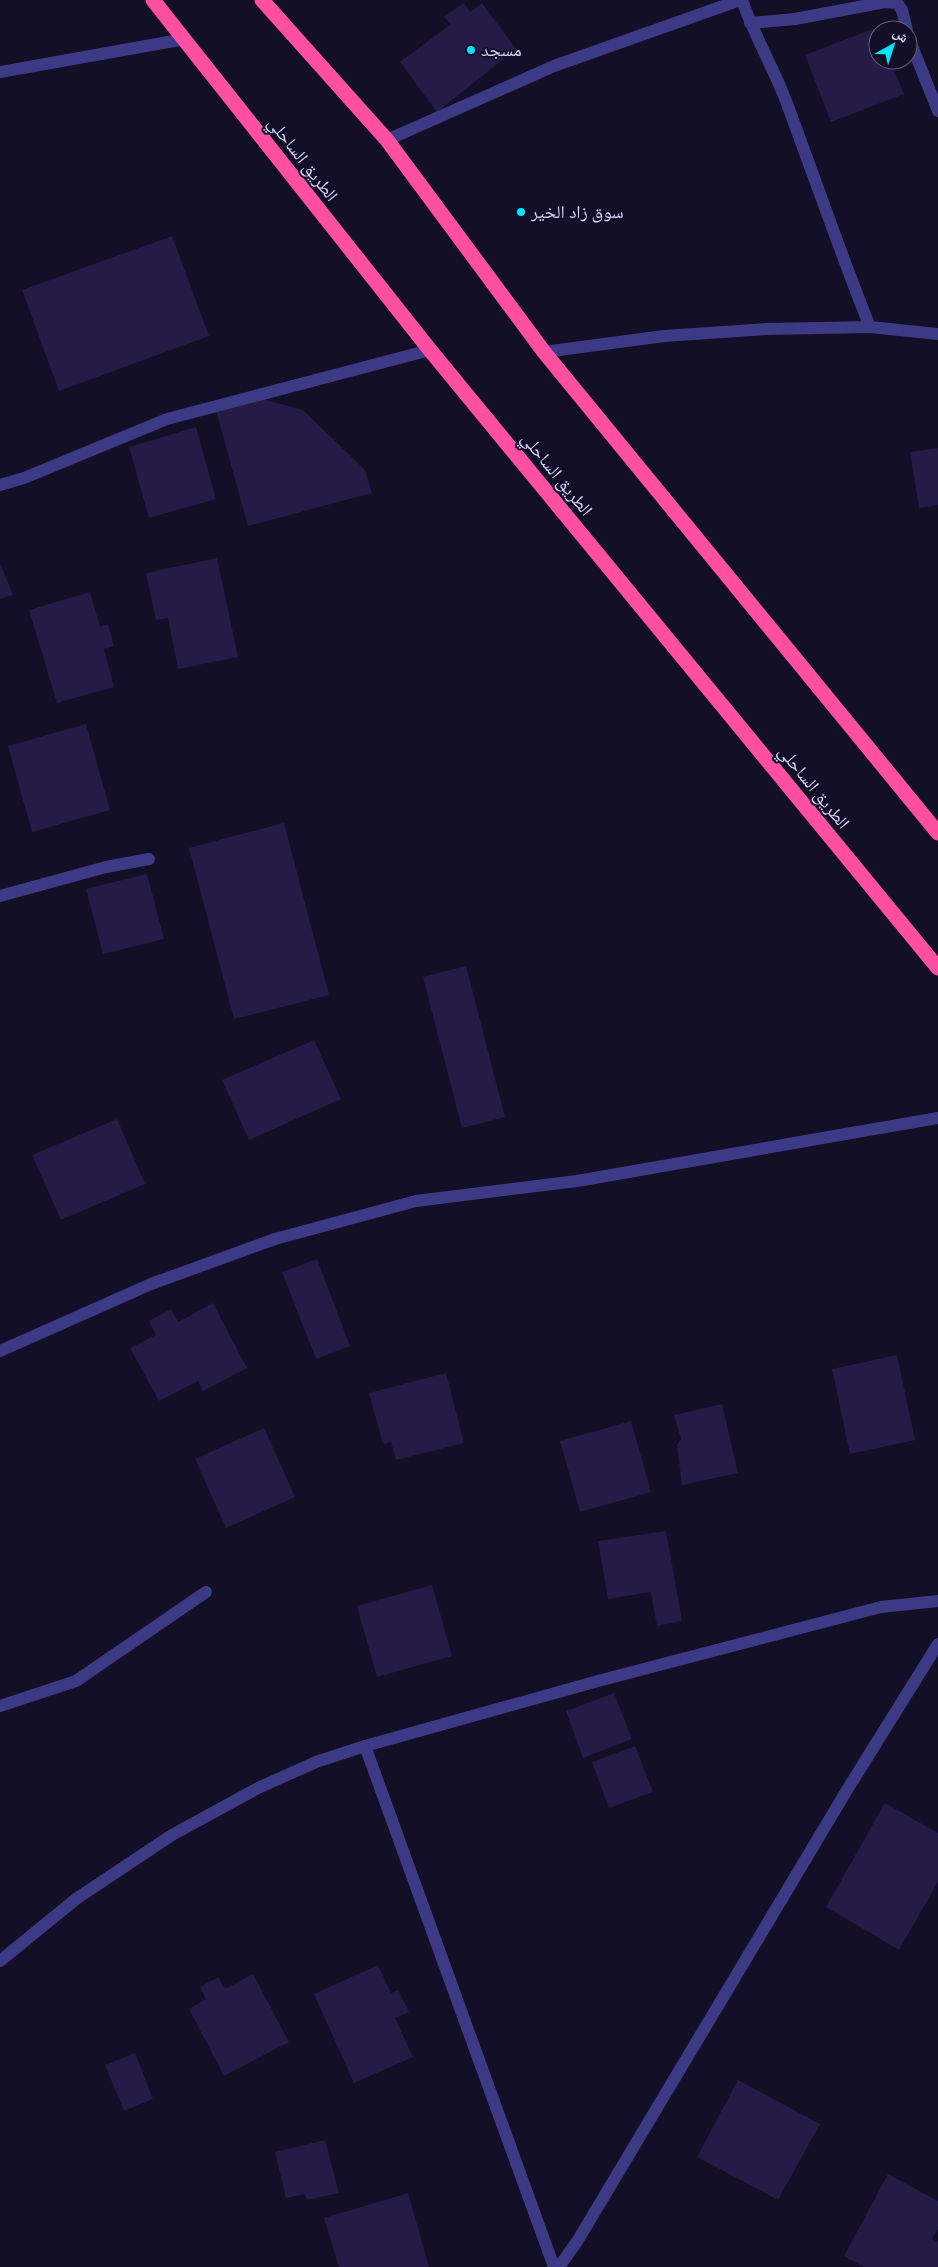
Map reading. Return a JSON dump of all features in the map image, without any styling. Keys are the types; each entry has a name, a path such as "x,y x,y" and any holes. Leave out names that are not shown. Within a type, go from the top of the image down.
{"highway":[{"name":"الطريق الساحلي","path":"153,0 430,350 938,968"},
{"path":"264,0 386,140 544,352 938,833"}],"street":[{"path":"386,140 554,66 741,0 785,100 838,249 870,327"},
{"path":"750,23 796,19 885,2 897,3 902,10 904,20"},
{"path":"0,72 185,39"},
{"path":"918,61 938,111"},
{"path":"544,352 664,336 767,329 870,327 938,334"},
{"path":"0,485 24,478 167,419 430,350"},
{"path":"0,896 106,867 149,859"},
{"path":"0,1351 160,1280 275,1239 416,1201 577,1181 938,1118"},
{"path":"0,1706 76,1680 206,1592"},
{"path":"0,1961 76,1899 172,1835 258,1788 316,1762 364,1746 598,1682 881,1608 938,1601"},
{"path":"559,2267 578,2240 847,1790 938,1644"},
{"path":"364,1746 554,2267"}],"building":[{"path":"464,3 470,12 482,3 516,49 437,112 400,62 451,24 444,17"},
{"path":"868,31 868,70 894,70 904,94 831,122 805,55"},
{"path":"172,236 209,336 59,391 22,290"},
{"path":"255,397 303,410 365,470 372,493 248,526 215,407"},
{"path":"196,427 216,499 149,518 129,447"},
{"path":"938,448 938,505 919,508 910,452"},
{"path":"217,558 238,657 178,669 168,618 156,620 146,573"},
{"path":"0,563 13,595 0,599"},
{"path":"90,592 100,627 108,624 114,646 104,649 114,687 57,703 29,610"},
{"path":"86,724 110,810 32,832 8,746"},
{"path":"284,823 329,995 234,1019 189,848"},
{"path":"147,874 164,939 103,954 86,889"},
{"path":"466,966 505,1117 462,1128 423,977"},
{"path":"314,1040 341,1099 249,1140 222,1080"},
{"path":"117,1119 145,1184 61,1220 32,1155"},
{"path":"317,1259 350,1346 316,1359 282,1272"},
{"path":"213,1303 247,1368 203,1391 198,1381 159,1401 130,1348 156,1335 149,1321 171,1309 178,1322"},
{"path":"897,1355 915,1440 850,1454 832,1369"},
{"path":"446,1373 464,1443 396,1460 391,1442 383,1444 369,1393"},
{"path":"722,1404 738,1473 682,1485 677,1445 681,1439 674,1415"},
{"path":"631,1421 651,1492 580,1512 560,1441"},
{"path":"264,1428 295,1497 226,1528 195,1459"},
{"path":"666,1531 682,1621 657,1626 651,1592 608,1599 598,1541"},
{"path":"432,1585 452,1656 377,1677 357,1606"},
{"path":"614,1693 632,1739 583,1758 566,1711"},
{"path":"635,1746 653,1792 609,1808 592,1762"},
{"path":"885,1803 938,1833 938,1882 899,1950 826,1907"},
{"path":"378,1965 391,1993 398,1990 409,2012 395,2018 413,2057 354,2083 314,1994"},
{"path":"253,1974 289,2042 224,2076 189,2009 206,1999 200,1987 218,1977 225,1989"},
{"path":"135,2053 153,2099 124,2111 105,2065"},
{"path":"738,2080 820,2124 778,2200 697,2157"},
{"path":"325,2140 339,2193 307,2200 305,2194 286,2198 275,2152"},
{"path":"888,2174 938,2201 938,2229 932,2239 938,2242 938,2267 864,2267 844,2256"},
{"path":"408,2193 429,2267 339,2267 324,2218"}],"place":[{"name":"مسجد","path":"471,50"},
{"name":"سوق زاد الخير","path":"521,212"}]}
